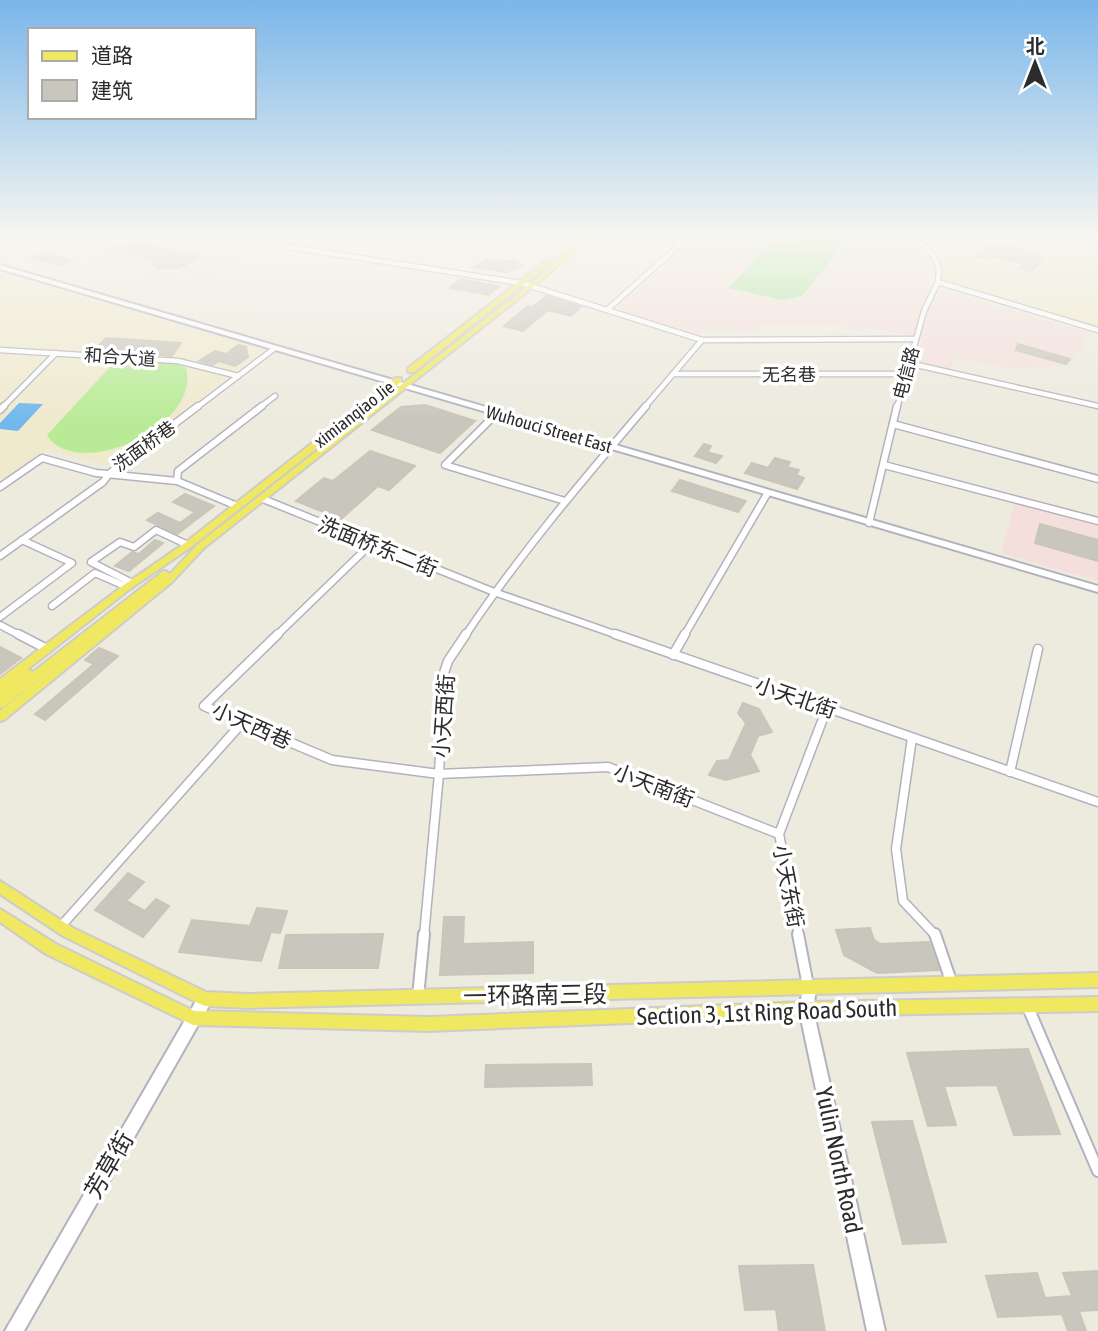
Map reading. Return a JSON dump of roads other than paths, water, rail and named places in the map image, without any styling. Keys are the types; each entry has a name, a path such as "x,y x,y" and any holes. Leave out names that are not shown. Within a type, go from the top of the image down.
{"main road":[{"name":"ximianqiao Jie","path":"0,685 131,590 201,546 263,499 506,296"},
{"name":"ximianqiao Jie","path":"131,590 237,506 517,296"},
{"name":"ximianqiao Jie","path":"0,717 169,580 201,546"},
{"path":"0,695 131,590"},
{"path":"0,704 131,590"},
{"name":"一环路南三段","path":"0,887 68,933 205,999 248,1001 418,998 1098,980"},
{"name":"Section 3, 1st Ring Road South","path":"0,915 51,949 193,1018 429,1024 806,1009 1098,1004"},
{"path":"959,984 958,996 974,1006"}],"street":[{"name":"Wuhouci Street East","path":"99,296 1098,589"},
{"path":"565,296 702,340 915,339"},
{"path":"608,309 622,296"},
{"name":"电信路","path":"869,523 908,363 931,296"},
{"path":"985,296 1098,330"},
{"name":"小天西街","path":"418,998 439,774 444,673 454,650 494,592 565,501 702,340"},
{"name":"洗面桥巷","path":"0,487 42,458 110,473 275,348"},
{"name":"和合大道","path":"0,350 178,361 238,376"},
{"path":"0,410 56,353"},
{"path":"908,363 1098,406"},
{"name":"无名巷","path":"673,374 905,374"},
{"path":"177,481 178,471 275,396"},
{"path":"0,398 10,399"},
{"path":"496,414 445,465 565,501"},
{"path":"893,424 1098,479"},
{"path":"884,465 1098,521"},
{"path":"0,555 103,482 110,473 177,481 237,506"},
{"path":"673,655 767,494"},
{"name":"洗面桥东二街","path":"263,499 494,592"},
{"path":"131,590 92,562 120,542 134,547 156,530 188,545"},
{"path":"0,617 72,563 22,540"},
{"name":"小天西巷","path":"371,544 204,706 332,760 439,774"},
{"path":"52,606 95,573 131,590"},
{"name":"小天北街","path":"494,592 1098,802"},
{"path":"0,625 47,649"},
{"path":"1010,772 1038,649"},
{"name":"小天东街","path":"809,989 779,834 827,708"},
{"path":"62,925 242,723"},
{"path":"912,738 896,849 904,901 937,937 959,984"},
{"name":"小天南街","path":"439,774 608,766 779,834"},
{"name":"Yulin North Road","path":"809,989 806,1009 876,1331"},
{"name":"芳草街","path":"14,1331 205,999"},
{"path":"1027,1005 1098,1171"}],"water":[{"path":"19,403 43,404 18,431 0,429 0,423"}]}
